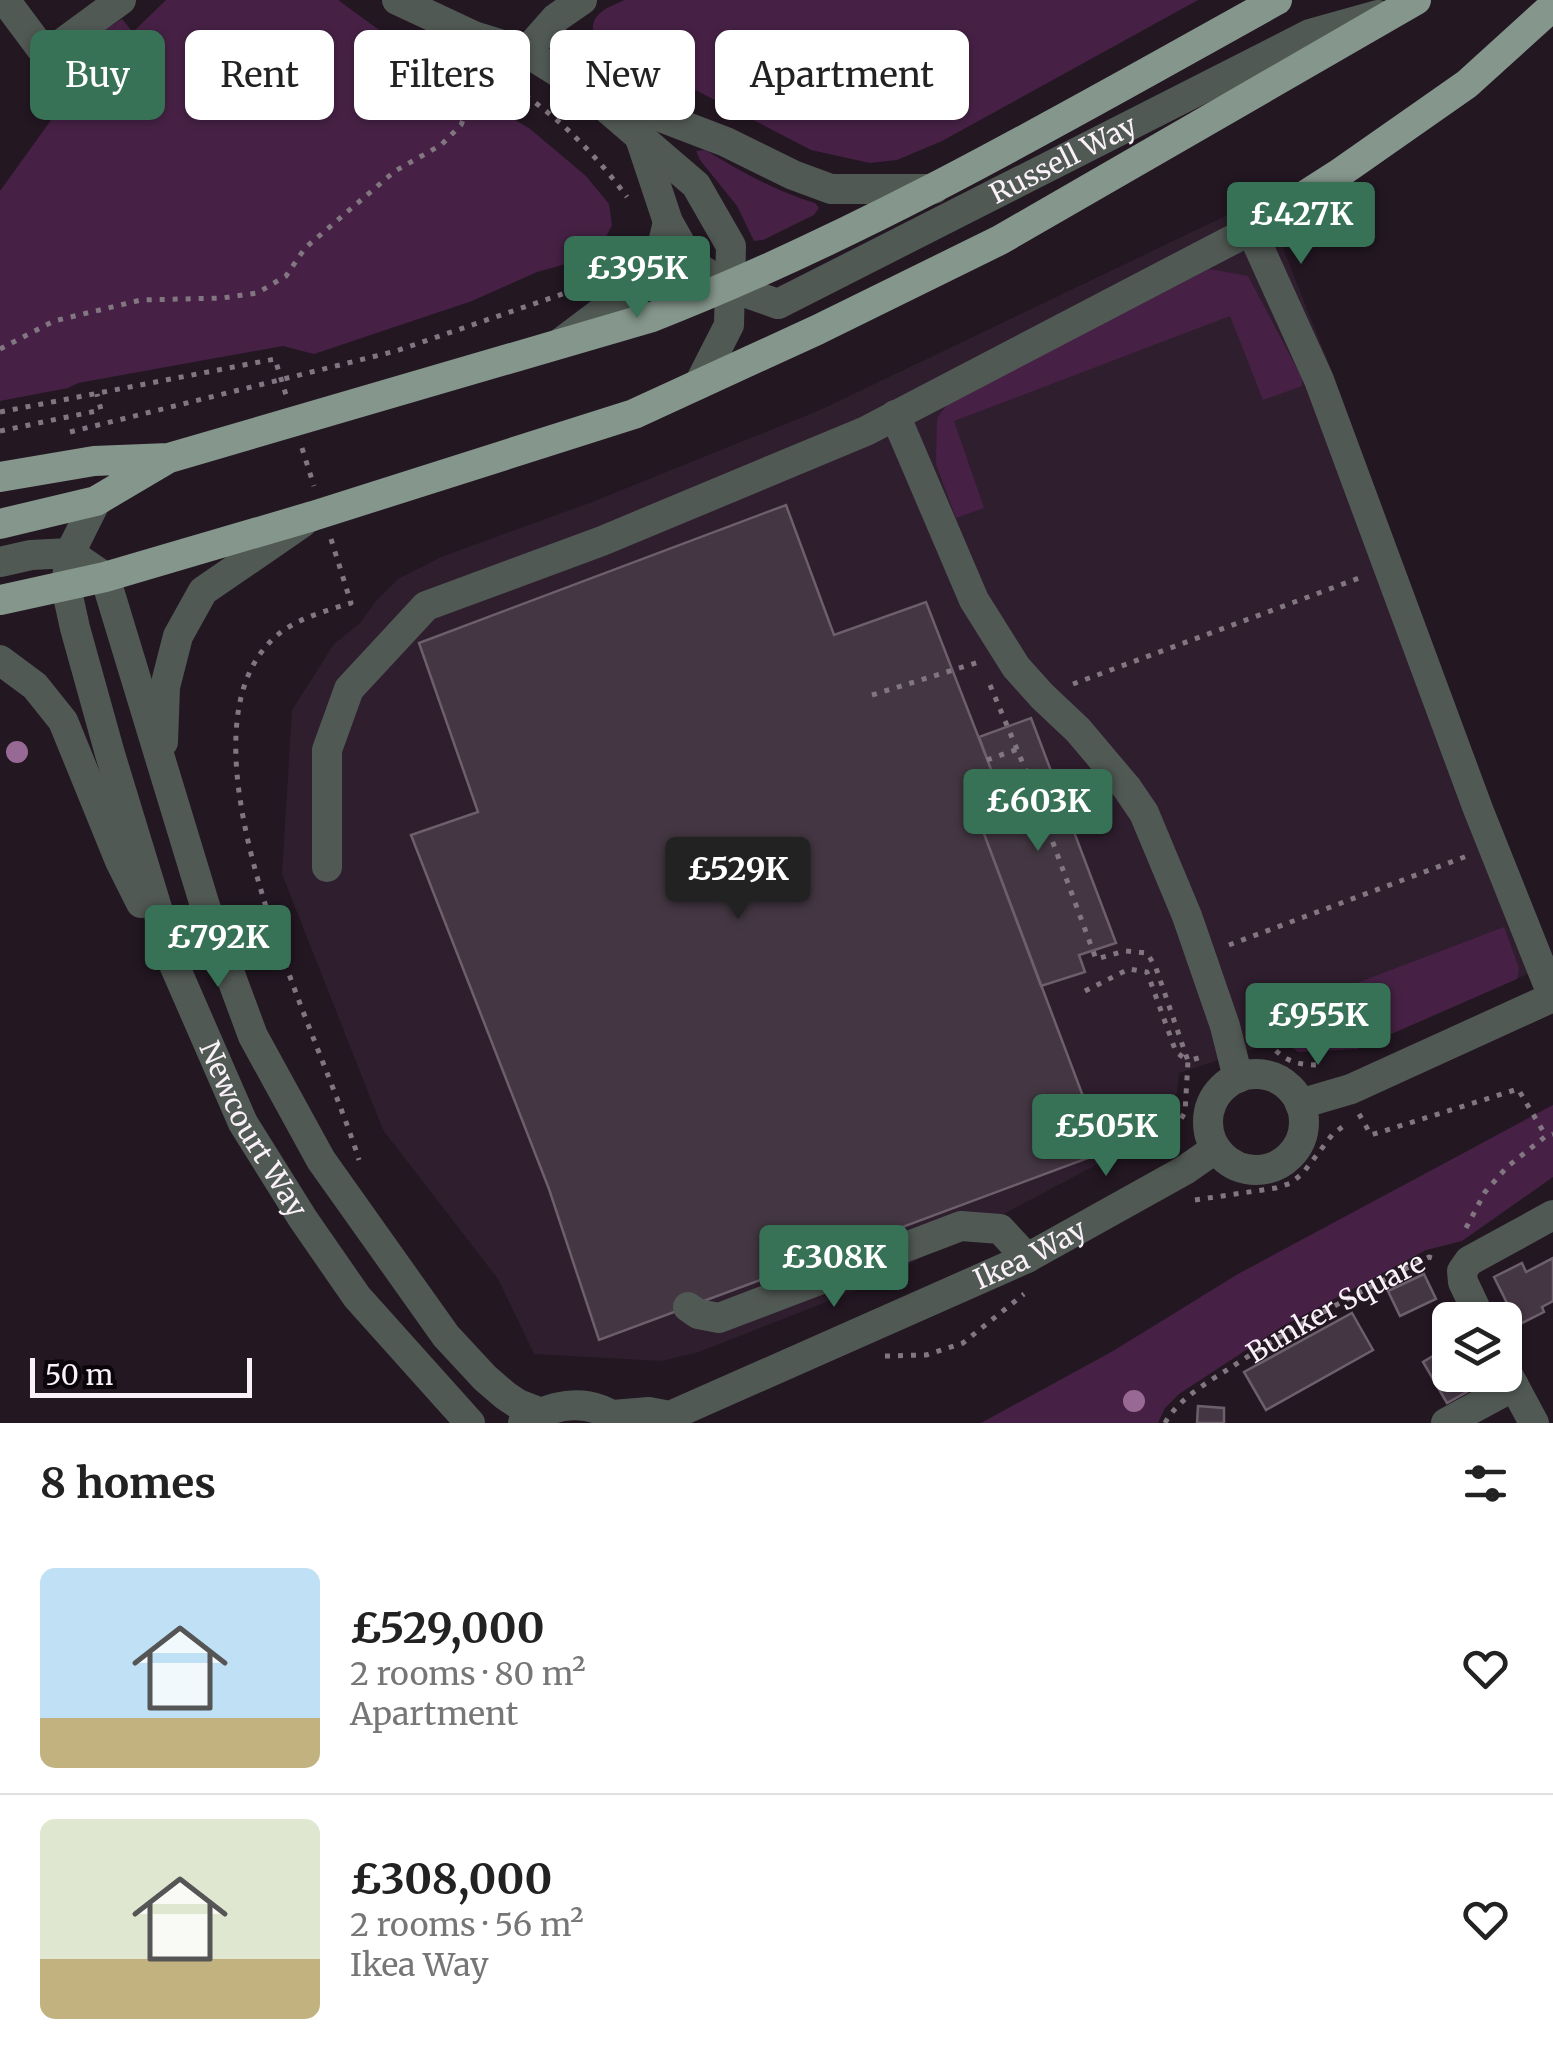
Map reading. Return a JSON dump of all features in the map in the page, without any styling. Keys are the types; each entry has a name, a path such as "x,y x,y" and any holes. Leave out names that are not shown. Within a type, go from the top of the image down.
{"main road":[{"path":"0,477 94,462 169,458 652,317 730,287 934,189 1277,0"},
{"path":"0,600 105,577 634,414 1000,240 1407,5"},
{"path":"1251,230 1338,175 1467,84 1553,6"},
{"path":"0,524 96,502 169,458"}],"street":[{"path":"5,0 46,55 121,0"},
{"path":"396,0 461,30"},
{"path":"530,47 556,18 582,0"},
{"name":"Russell Way","path":"640,135 668,222 692,264 730,287 778,304 1310,34 1407,5"},
{"path":"622,120 696,185 731,246 729,325 700,384"},
{"path":"668,120 831,189 934,189"},
{"path":"557,346 648,277 668,222"},
{"path":"328,867 327,750 350,688 426,606 602,540 866,431 1251,230 1318,380 1553,997 1351,1090 1300,1104"},
{"path":"895,415 974,600 1016,667 1078,730 1144,813 1187,916 1235,1062 1250,1074 1282,1082 1300,1104 1304,1119 1295,1149 1280,1163 1263,1170 1247,1170 1227,1161 1215,1149 1208,1131 1212,1101 1235,1062"},
{"name":"Newcourt Way","path":"96,502 70,553 66,586 110,754 175,967 244,1123 303,1219 357,1297 470,1423"},
{"path":"162,769 165,686 178,636 203,590 319,514"},
{"path":"0,562 70,553 105,577"},
{"name":"Newcourt Way","path":"105,577 206,909 252,1036 321,1160 446,1336 484,1378 531,1418"},
{"path":"0,660 36,686 63,721 120,861 175,967"},
{"name":"Ikea Way","path":"531,1418 557,1406 577,1405 596,1408 618,1419 649,1412 669,1420 1027,1258 1185,1170 1215,1149"},
{"name":"Bunker Square","path":"1472,1302 1462,1282 1462,1270 1469,1261 1553,1215"},
{"path":"688,1307 698,1314 719,1318 961,1226 1000,1229 1027,1258"},
{"path":"1446,1423 1489,1392"},
{"path":"1518,1392 1534,1423"}],"path":[{"path":"530,100 561,122 627,196"},
{"path":"0,349 54,321 141,300 257,293 286,276 305,248 395,171 440,145 463,120"},
{"path":"122,421 396,351 590,285"},
{"path":"0,412 274,360 286,396"},
{"path":"0,431 101,410 97,394"},
{"path":"297,432 319,514 351,604 304,619 283,631 254,663 241,698 236,773 248,845 278,939 358,1158 369,1174"},
{"path":"1002,712 1389,567"},
{"path":"872,695 980,662"},
{"path":"987,678 1018,749 1096,959 1125,951 1147,953 1158,972 1188,1061 1235,1062 1261,1035 1281,1057 1298,1065 1326,1065"},
{"path":"987,760 1018,749"},
{"path":"1158,972 1493,846"},
{"path":"1359,1114 1372,1135 1518,1090 1549,1135 1506,1167 1486,1192 1464,1231 1462,1270"},
{"name":"Bunker Square","path":"1165,1423 1170,1414 1214,1378 1280,1335 1429,1257 1462,1270"}],"shaded area":[{"path":"166,0 338,0 379,30 354,30 354,120 515,120 586,176 609,204 612,225 603,243 577,261 314,354 283,346 0,401 0,191 51,120 165,120 165,30 135,30"},
{"path":"625,0 1198,0 942,141 897,160 870,163 811,150 753,120 969,120 969,30 715,30 715,100 695,90 695,30 593,30 602,12"},
{"path":"122,19 131,30 105,30"},
{"path":"705,150 819,208 814,215 754,241 737,206 700,160 696,151"},
{"path":"1263,198 1327,359 1548,965 1357,1049 1298,1052 1282,1039 1179,1073 1177,1093 1145,1139 872,1284 699,1352 662,1361 534,1354 498,1279 383,1130 282,874 292,710 334,644 361,622 398,579 441,557 592,502 820,410"},
{"path":"1209,269 1248,276 1302,378 1302,386 1263,400 1230,316 954,421 984,508 956,518 936,464 937,418 951,400"},
{"path":"1504,927 1519,968 1517,979 1357,1049 1298,1052 1282,1039 1273,1015"},
{"path":"1553,1105 1553,1177 1462,1241 1426,1250 1281,1327 1179,1394 1165,1408 1158,1423 981,1423 1113,1351 1238,1274"}],"building":[{"path":"786,505 834,635 926,602 992,772 965,783 1104,1152 599,1340 549,1189 411,835 478,812 419,643"},
{"path":"1031,718 1116,943 1079,955 1085,972 1041,986 965,783 992,772 979,737"},
{"path":"1553,1258 1553,1301 1542,1307 1544,1312 1522,1323 1522,1302 1506,1302 1494,1277 1522,1263 1526,1272"},
{"path":"1424,1274 1436,1299 1400,1316 1388,1291"},
{"path":"1352,1313 1373,1350 1266,1410 1244,1372"},
{"path":"1432,1357 1432,1377 1423,1362"},
{"path":"1441,1392 1467,1392 1447,1403"},
{"path":"1198,1406 1224,1408 1224,1423 1197,1423"}]}
